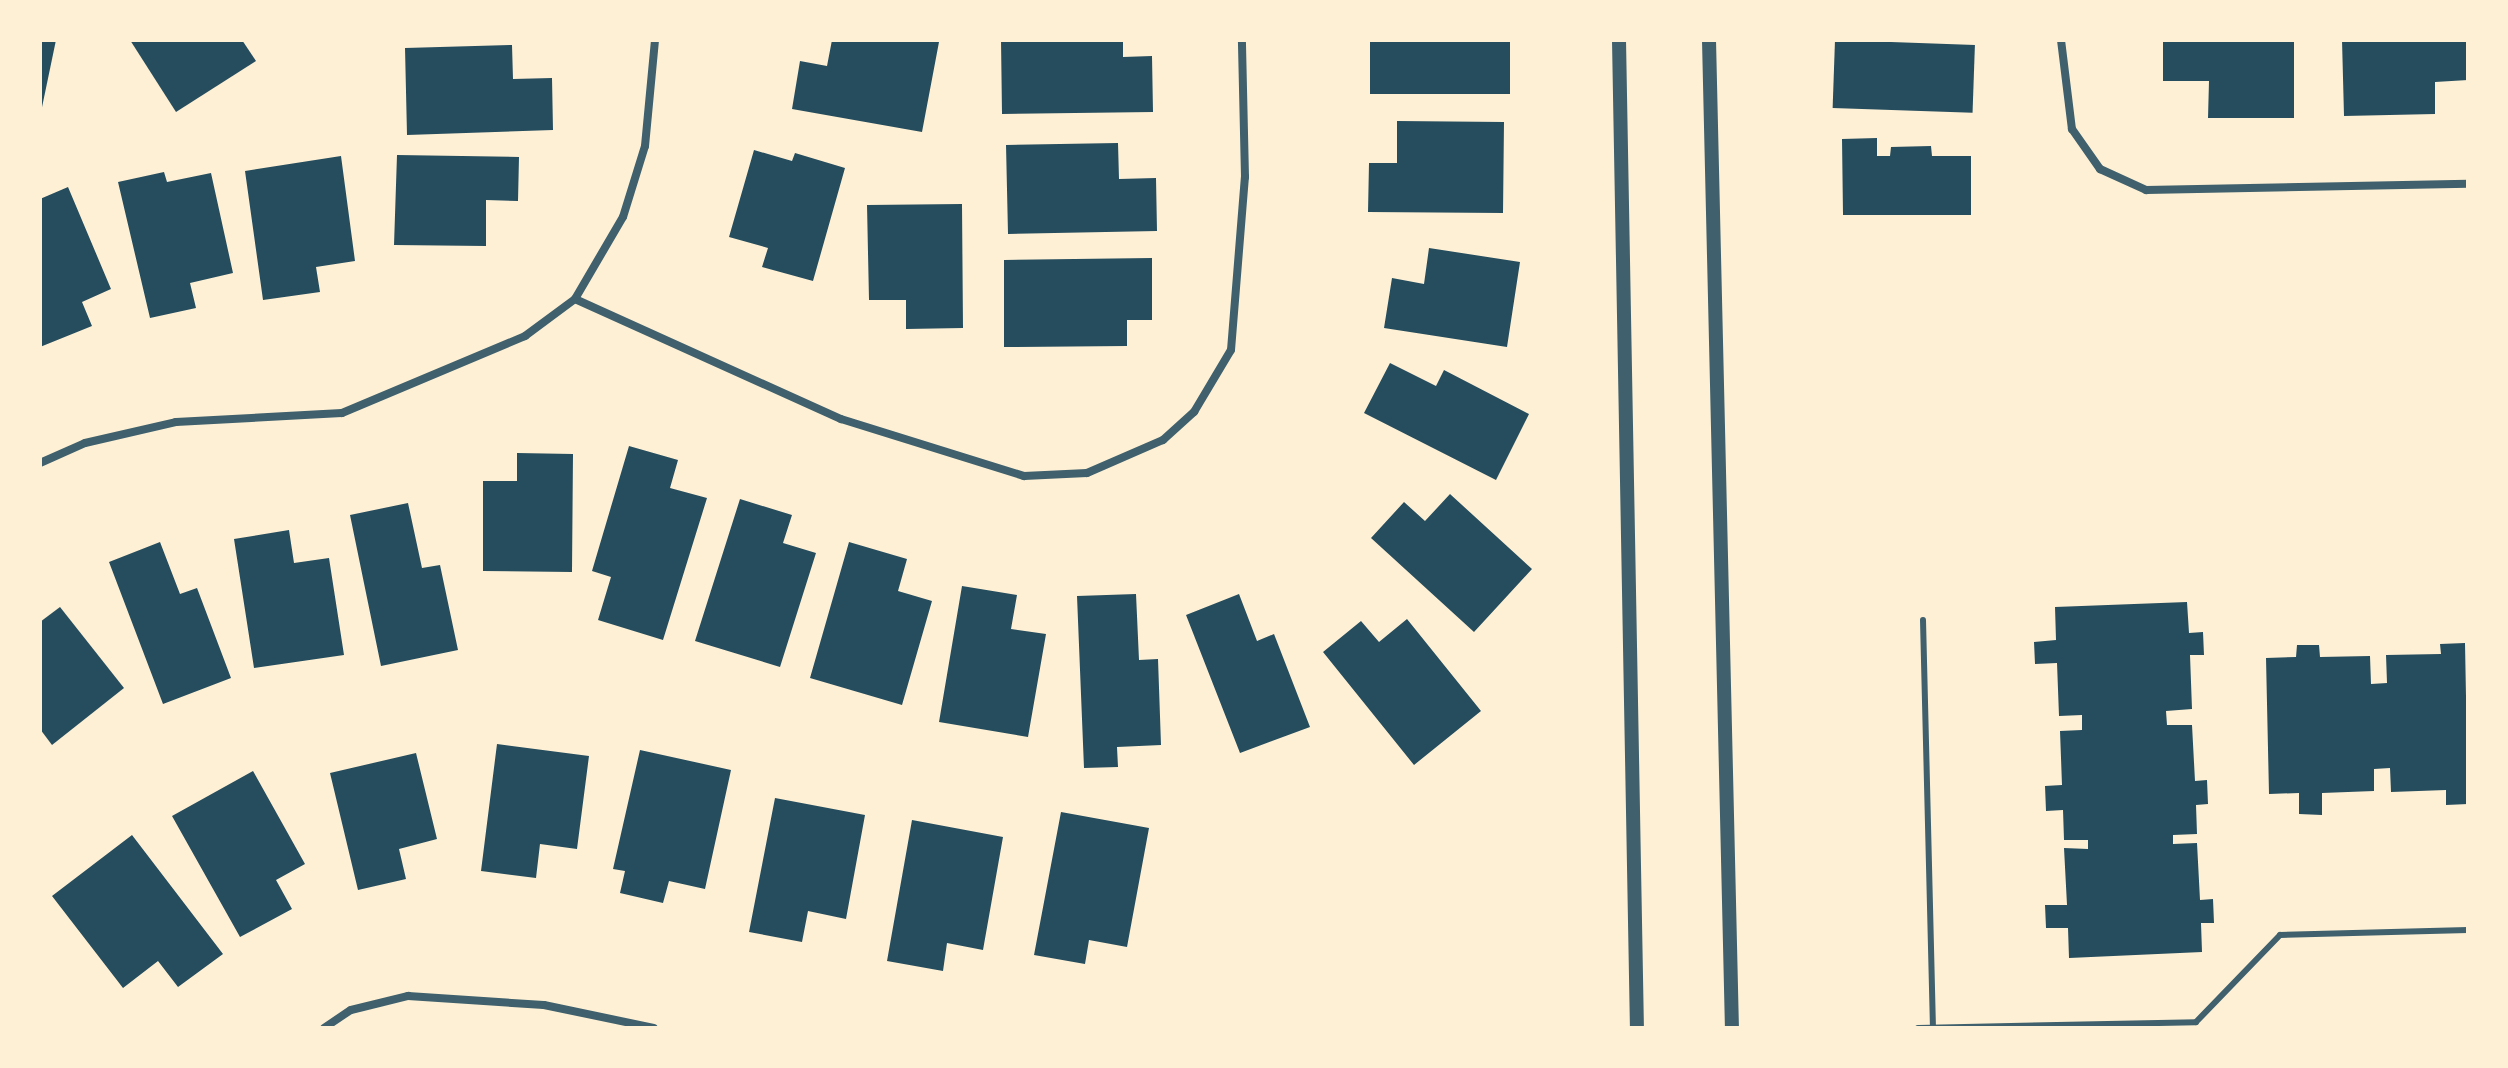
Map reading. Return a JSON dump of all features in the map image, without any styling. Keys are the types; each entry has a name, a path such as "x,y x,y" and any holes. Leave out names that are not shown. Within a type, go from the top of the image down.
{"street":[{"path":"40,463 85,443 176,422 342,413 525,336 575,299 623,217 641,160 655,78 655,40"},
{"path":"575,299 841,419 1024,476 1087,473 1163,440 1194,412 1231,350 1245,177 1242,40"},
{"path":"1619,40 1637,1028"},
{"path":"1709,40 1732,1028"},
{"path":"2061,40 2072,129 2100,169 2146,190 2468,184"},
{"path":"324,1028 351,1010 408,996 544,1005 654,1028"}],"lane":[{"path":"1923,620 1933,1028"},
{"path":"1918,1028 2196,1022 2280,935 2468,930"}],"building":[{"path":"40,40 56,40 41,112 40,112"},
{"path":"130,40 242,40 256,61 176,112"},
{"path":"832,40 939,42 922,132 792,109 800,61 827,66"},
{"path":"1001,40 1123,40 1123,57 1152,56 1153,112 1002,114"},
{"path":"1370,40 1510,40 1510,94 1370,94"},
{"path":"1835,40 1975,45 1973,113 1833,108"},
{"path":"2163,40 2294,40 2294,118 2208,118 2209,81 2163,81"},
{"path":"2342,40 2468,40 2468,80 2435,82 2435,114 2344,116"},
{"path":"512,45 513,79 552,78 553,130 407,135 405,48"},
{"path":"1397,121 1504,122 1503,213 1368,212 1369,163 1397,163"},
{"path":"1877,138 1877,156 1890,156 1891,147 1931,146 1932,156 1971,156 1971,215 1843,215 1842,139"},
{"path":"1118,143 1119,179 1156,178 1157,231 1008,234 1006,145"},
{"path":"754,150 792,161 795,153 845,168 813,281 762,267 768,248 729,237"},
{"path":"397,155 519,157 518,201 486,200 486,246 394,245"},
{"path":"341,156 355,261 316,267 320,292 263,300 245,171"},
{"path":"164,172 167,182 211,173 233,273 190,283 196,308 150,318 118,182"},
{"path":"68,187 111,289 82,302 92,326 40,347 40,199"},
{"path":"962,204 963,328 906,329 906,300 869,300 867,205"},
{"path":"1429,248 1520,262 1507,347 1384,328 1392,278 1424,284"},
{"path":"1152,258 1152,320 1127,320 1127,346 1004,347 1004,260"},
{"path":"1390,363 1436,386 1444,370 1529,414 1496,480 1364,413"},
{"path":"629,446 678,460 670,488 707,498 663,640 598,620 611,577 592,571"},
{"path":"517,453 573,454 572,572 483,571 483,481 517,481"},
{"path":"1450,494 1532,569 1474,632 1371,538 1404,502 1425,521"},
{"path":"740,499 792,515 783,543 816,553 780,667 695,641"},
{"path":"408,503 422,568 440,565 458,650 381,666 350,515"},
{"path":"289,530 294,563 329,558 344,655 254,668 234,539"},
{"path":"160,542 180,594 197,588 231,678 163,704 109,562"},
{"path":"849,542 907,559 898,591 932,601 902,705 810,678"},
{"path":"962,586 1017,595 1011,629 1046,634 1028,737 939,722"},
{"path":"1136,594 1139,660 1158,659 1161,745 1117,747 1118,767 1084,768 1077,596"},
{"path":"1239,594 1257,641 1274,634 1310,727 1240,753 1186,615"},
{"path":"2187,602 2189,633 2203,632 2204,655 2190,655 2192,709 2166,711 2167,725 2192,725 2195,781 2207,780 2208,804 2196,805 2197,834 2173,835 2173,844 2197,843 2200,900 2213,899 2214,923 2201,923 2202,952 2069,958 2068,928 2046,928 2045,905 2067,905 2064,848 2088,849 2088,840 2064,840 2063,810 2046,811 2045,786 2062,785 2060,731 2082,730 2082,715 2059,716 2057,663 2035,664 2034,642 2056,640 2055,607"},
{"path":"60,607 124,688 52,745 40,729 40,622"},
{"path":"1407,619 1481,711 1414,765 1323,652 1361,621 1379,642"},
{"path":"2465,643 2468,804 2446,805 2446,790 2391,792 2390,768 2374,769 2374,791 2322,793 2322,815 2299,814 2299,793 2269,794 2266,658 2296,657 2297,645 2319,645 2320,657 2370,656 2371,684 2387,683 2386,655 2441,654 2440,644"},
{"path":"497,744 589,756 577,849 540,844 536,878 481,871"},
{"path":"640,750 731,770 705,889 669,881 663,903 620,893 625,871 613,869"},
{"path":"416,753 437,839 399,849 406,879 358,890 330,773"},
{"path":"253,771 305,864 276,880 292,909 240,937 172,816"},
{"path":"775,798 865,815 846,919 808,911 802,942 749,932"},
{"path":"1061,812 1149,828 1127,947 1089,940 1085,964 1034,955"},
{"path":"912,820 1003,837 983,950 947,943 943,971 887,961"},
{"path":"132,835 223,954 178,987 158,961 123,988 52,896"}]}
